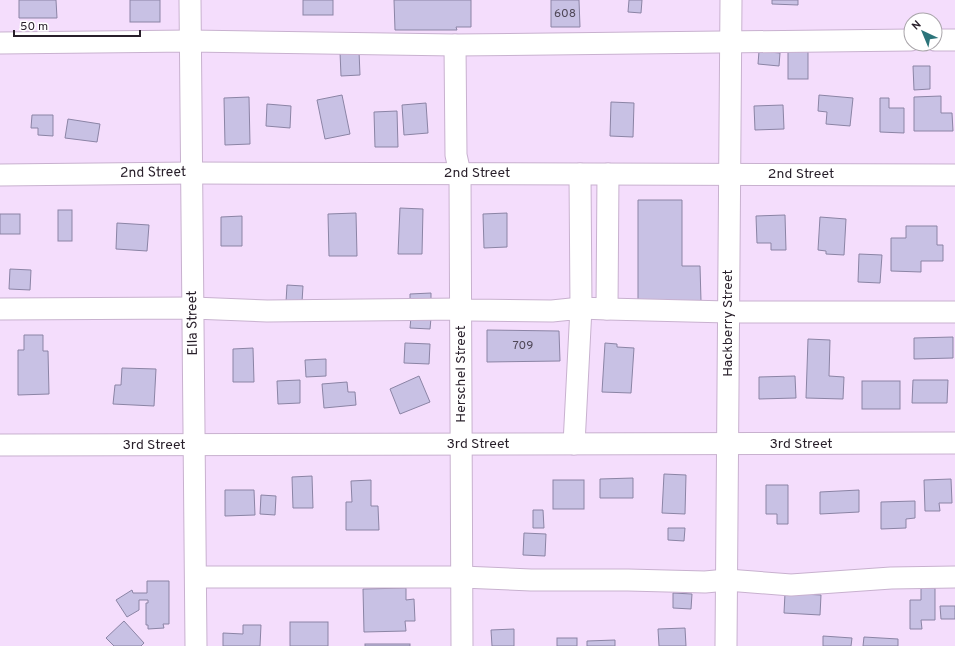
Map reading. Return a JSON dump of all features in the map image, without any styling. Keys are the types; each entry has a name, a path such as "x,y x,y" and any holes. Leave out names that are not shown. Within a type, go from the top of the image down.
{"street":[{"name":"Ella Street","path":"190,0 196,646"},
{"name":"Hackberry Street","path":"726,646 731,0"},
{"path":"0,43 190,41 455,45 903,40"},
{"path":"943,40 955,40"},
{"name":"Herschel Street","path":"455,45 456,155 460,173 462,646"},
{"name":"2nd Street","path":"0,175 192,173 955,175"},
{"path":"574,444 581,308 580,174"},
{"path":"607,309 608,174"},
{"path":"0,309 193,308 267,311 460,309 552,311 581,308 728,312 955,312"},
{"name":"3rd Street","path":"0,445 955,443"},
{"path":"196,577 462,577 530,580 706,582 727,580 791,585 891,578 955,577"}],"building":[{"path":"19,0 56,0 57,18 19,18"},
{"path":"130,0 160,0 160,22 130,22"},
{"path":"303,0 333,0 333,15 303,15"},
{"path":"394,0 471,0 471,27 456,27 457,30 395,30"},
{"path":"551,0 579,0 580,27 551,27"},
{"path":"629,0 642,0 641,13 628,12"},
{"path":"772,0 798,0 798,5 772,4"},
{"path":"788,49 808,49 808,79 788,79"},
{"path":"359,51 360,75 341,76 340,52"},
{"path":"759,51 780,53 779,66 758,64"},
{"path":"913,66 930,66 930,89 914,90"},
{"path":"342,95 350,134 325,139 317,100"},
{"path":"819,95 853,98 850,126 826,124 827,112 818,111"},
{"path":"941,96 941,113 952,113 953,131 914,131 914,97"},
{"path":"249,97 250,144 225,145 224,98"},
{"path":"880,98 889,98 889,108 904,108 904,133 880,132"},
{"path":"611,102 634,103 633,137 610,136"},
{"path":"426,103 428,133 404,135 402,105"},
{"path":"267,104 291,106 290,128 266,126"},
{"path":"783,105 784,129 755,130 754,106"},
{"path":"397,111 398,147 375,147 374,112"},
{"path":"32,115 53,115 53,136 38,135 38,128 31,128"},
{"path":"68,119 100,124 97,142 65,138"},
{"path":"638,200 682,200 682,266 700,266 701,301 638,300"},
{"path":"400,208 423,209 422,254 398,254"},
{"path":"58,210 72,210 72,241 58,241"},
{"path":"356,213 357,256 329,256 328,214"},
{"path":"507,213 507,247 484,248 483,214"},
{"path":"0,214 20,214 20,234 0,234"},
{"path":"785,215 786,250 771,250 771,243 757,243 756,216"},
{"path":"242,216 242,246 221,246 221,217"},
{"path":"820,217 846,219 844,255 826,254 826,251 818,250"},
{"path":"117,223 149,225 147,251 116,249"},
{"path":"906,226 937,226 937,245 943,245 943,261 921,261 921,272 891,271 891,238 906,238"},
{"path":"859,254 882,255 880,283 858,282"},
{"path":"10,269 31,270 30,290 9,289"},
{"path":"287,285 303,286 302,302 286,302"},
{"path":"431,293 431,303 410,304 410,294"},
{"path":"411,317 431,318 430,329 410,328"},
{"path":"487,330 559,331 560,361 487,362"},
{"path":"24,335 43,335 43,351 48,351 49,394 18,395 18,350 24,350"},
{"path":"953,337 953,358 914,359 914,338"},
{"path":"808,339 830,340 829,376 844,377 843,399 806,398"},
{"path":"405,343 430,344 429,364 404,363"},
{"path":"605,343 617,344 617,347 634,348 631,393 602,392"},
{"path":"253,348 254,382 233,382 233,349"},
{"path":"326,359 326,376 306,377 305,360"},
{"path":"122,368 156,369 154,406 113,404 115,385 121,385"},
{"path":"419,376 430,402 400,414 390,389"},
{"path":"795,376 796,398 759,399 759,377"},
{"path":"300,380 300,403 278,404 277,381"},
{"path":"913,380 948,380 947,403 912,403"},
{"path":"862,381 900,381 900,409 862,409"},
{"path":"347,382 348,392 355,392 356,405 324,408 322,384"},
{"path":"664,474 686,475 685,514 662,513"},
{"path":"312,476 313,508 293,508 292,477"},
{"path":"633,478 633,498 600,498 600,479"},
{"path":"951,479 952,503 939,503 940,511 925,511 924,480"},
{"path":"371,480 371,506 378,506 379,530 346,530 346,502 352,502 351,481"},
{"path":"553,480 584,480 584,509 553,509"},
{"path":"766,485 788,485 788,524 777,524 777,514 766,514"},
{"path":"225,490 254,490 255,515 225,516"},
{"path":"859,490 859,512 820,514 820,492"},
{"path":"261,495 276,496 275,515 260,514"},
{"path":"915,501 915,518 906,519 906,528 881,529 881,502"},
{"path":"533,510 543,510 544,528 533,528"},
{"path":"668,528 685,528 684,541 668,540"},
{"path":"524,533 546,534 545,556 523,555"},
{"path":"147,581 169,581 169,624 163,624 164,628 148,629 148,625 146,625 146,603 148,603 148,600 139,600 139,610 127,617 116,600 132,590 133,593 147,593"},
{"path":"406,588 406,600 414,599 415,621 405,621 406,631 364,632 363,589"},
{"path":"921,588 935,588 935,620 921,620 922,629 910,629 910,600 921,600"},
{"path":"673,593 692,594 691,609 673,608"},
{"path":"785,593 821,595 820,615 784,613"},
{"path":"940,606 955,606 955,619 941,619"},
{"path":"124,621 144,643 141,646 114,646 106,638"},
{"path":"290,622 328,622 328,646 290,646"},
{"path":"243,625 261,625 260,646 223,646 223,633 243,634"},
{"path":"685,628 686,646 659,646 658,629"},
{"path":"514,629 514,646 492,646 491,630"},
{"path":"823,636 852,638 851,646 823,646"},
{"path":"864,637 898,639 898,646 863,646"},
{"path":"557,638 577,638 577,646 557,646"},
{"path":"615,640 615,646 587,646 587,641"},
{"path":"365,644 410,644 410,646 365,646"}]}
